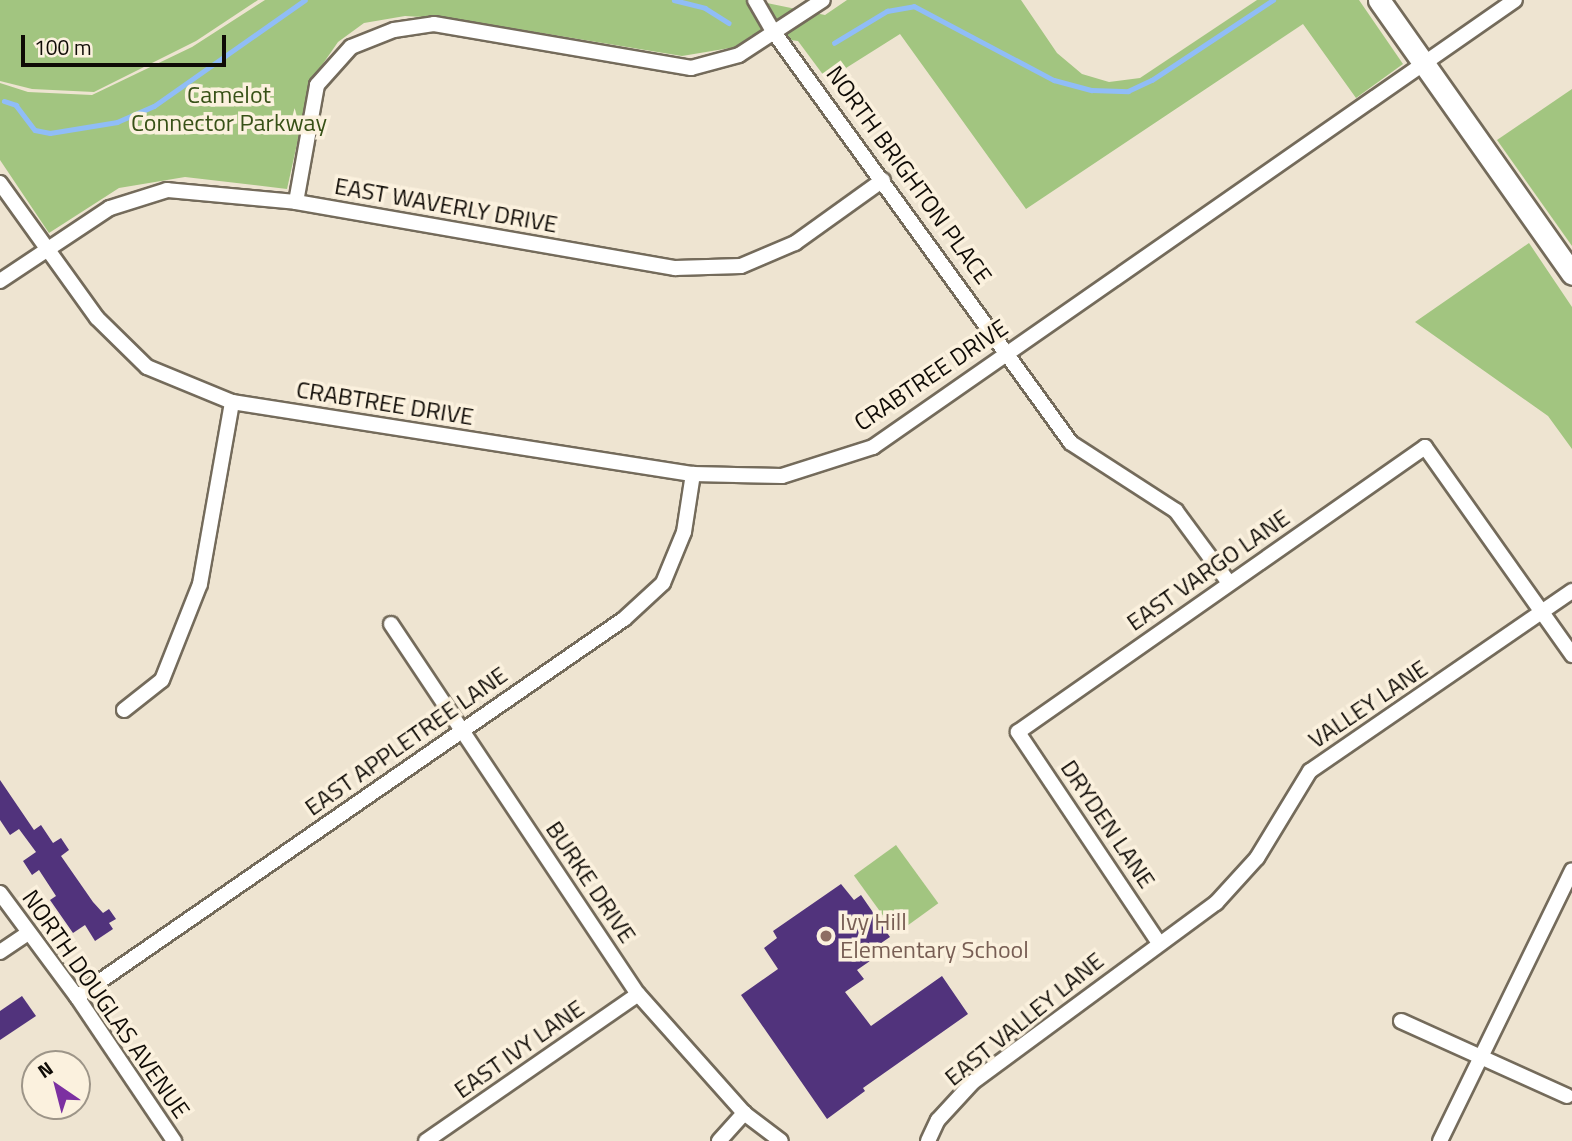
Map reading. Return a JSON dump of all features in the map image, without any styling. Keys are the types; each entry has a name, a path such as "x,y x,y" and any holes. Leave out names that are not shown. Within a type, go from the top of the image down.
{"main road":[{"path":"1379,0 1572,274"}],"street":[{"name":"NORTH BRIGHTON PLACE","path":"755,0 773,31 1008,351 1072,443 1176,511 1229,583"},
{"path":"296,202 317,85 351,47 394,30 434,24 691,68 739,55 823,0"},
{"name":"CRABTREE DRIVE","path":"0,183 44,249 97,318 147,367 232,402 693,474 782,476 873,447 1515,0"},
{"name":"EAST WAVERLY DRIVE","path":"0,281 44,249 110,208 167,190 296,202 675,268 741,266 794,243 883,180"},
{"path":"124,710 162,680 200,584 232,402"},
{"name":"EAST VARGO LANE","path":"1018,732 1425,447 1541,613"},
{"name":"EAST APPLETREE LANE","path":"77,997 624,619 663,583 684,533 693,474"},
{"name":"VALLEY LANE","path":"1159,943 1216,903 1256,858 1310,771 1572,591"},
{"path":"1541,613 1572,655"},
{"name":"BURKE DRIVE","path":"391,624 638,994 744,1113 781,1141"},
{"name":"DRYDEN LANE","path":"1018,732 1159,943"},
{"path":"1440,1141 1572,870"},
{"name":"NORTH DOUGLAS AVENUE","path":"0,893 77,997 174,1141"},
{"path":"0,952 28,933"},
{"name":"EAST VALLEY LANE","path":"928,1141 938,1120 973,1082 1159,943"},
{"name":"EAST IVY LANE","path":"425,1141 638,994"},
{"path":"1401,1021 1479,1059 1567,1096"},
{"path":"719,1141 744,1113"}],"green space":[{"path":"0,0 258,0 196,41 94,92 32,89 0,81"},
{"name":"Camelot Connector Parkway","path":"265,0 753,0 825,15 847,0 1021,0 1057,53 1082,74 1109,82 1140,78 1257,0 1359,0 1403,64 1356,98 1303,24 1026,209 900,34 827,80 798,41 752,35 736,47 682,56 457,19 405,16 364,23 338,42 311,81 287,189 185,177 119,188 49,233 0,160 0,83 28,92 92,95 192,47"},
{"path":"1572,89 1572,246 1497,140"},
{"path":"1529,243 1572,307 1572,449 1548,416 1415,322"},
{"path":"896,845 938,903 896,934 854,876"}],"building":[{"path":"0,780 34,830 41,825 53,843 61,838 69,850 61,856 93,902 103,913 109,909 116,919 109,923 113,929 95,941 85,925 73,933 50,900 56,896 39,870 32,875 23,861 36,852 19,829 10,835 0,820"},
{"path":"841,884 854,900 861,895 890,937 865,954 870,961 857,970 864,979 845,992 871,1026 942,976 968,1014 863,1088 865,1091 827,1119 741,995 778,969 764,948 777,938 773,931"},
{"path":"22,996 36,1016 0,1040 0,1011"}],"waterway":[{"path":"4,101 16,105 35,130 50,133 117,122 154,106 305,0"},
{"path":"674,0 705,8 729,23"},
{"path":"834,43 887,11 914,6 1054,80 1092,90 1128,91 1152,80 1273,0"}],"place":[{"name":"Ivy Hill Elementary School","path":"826,936"}]}
